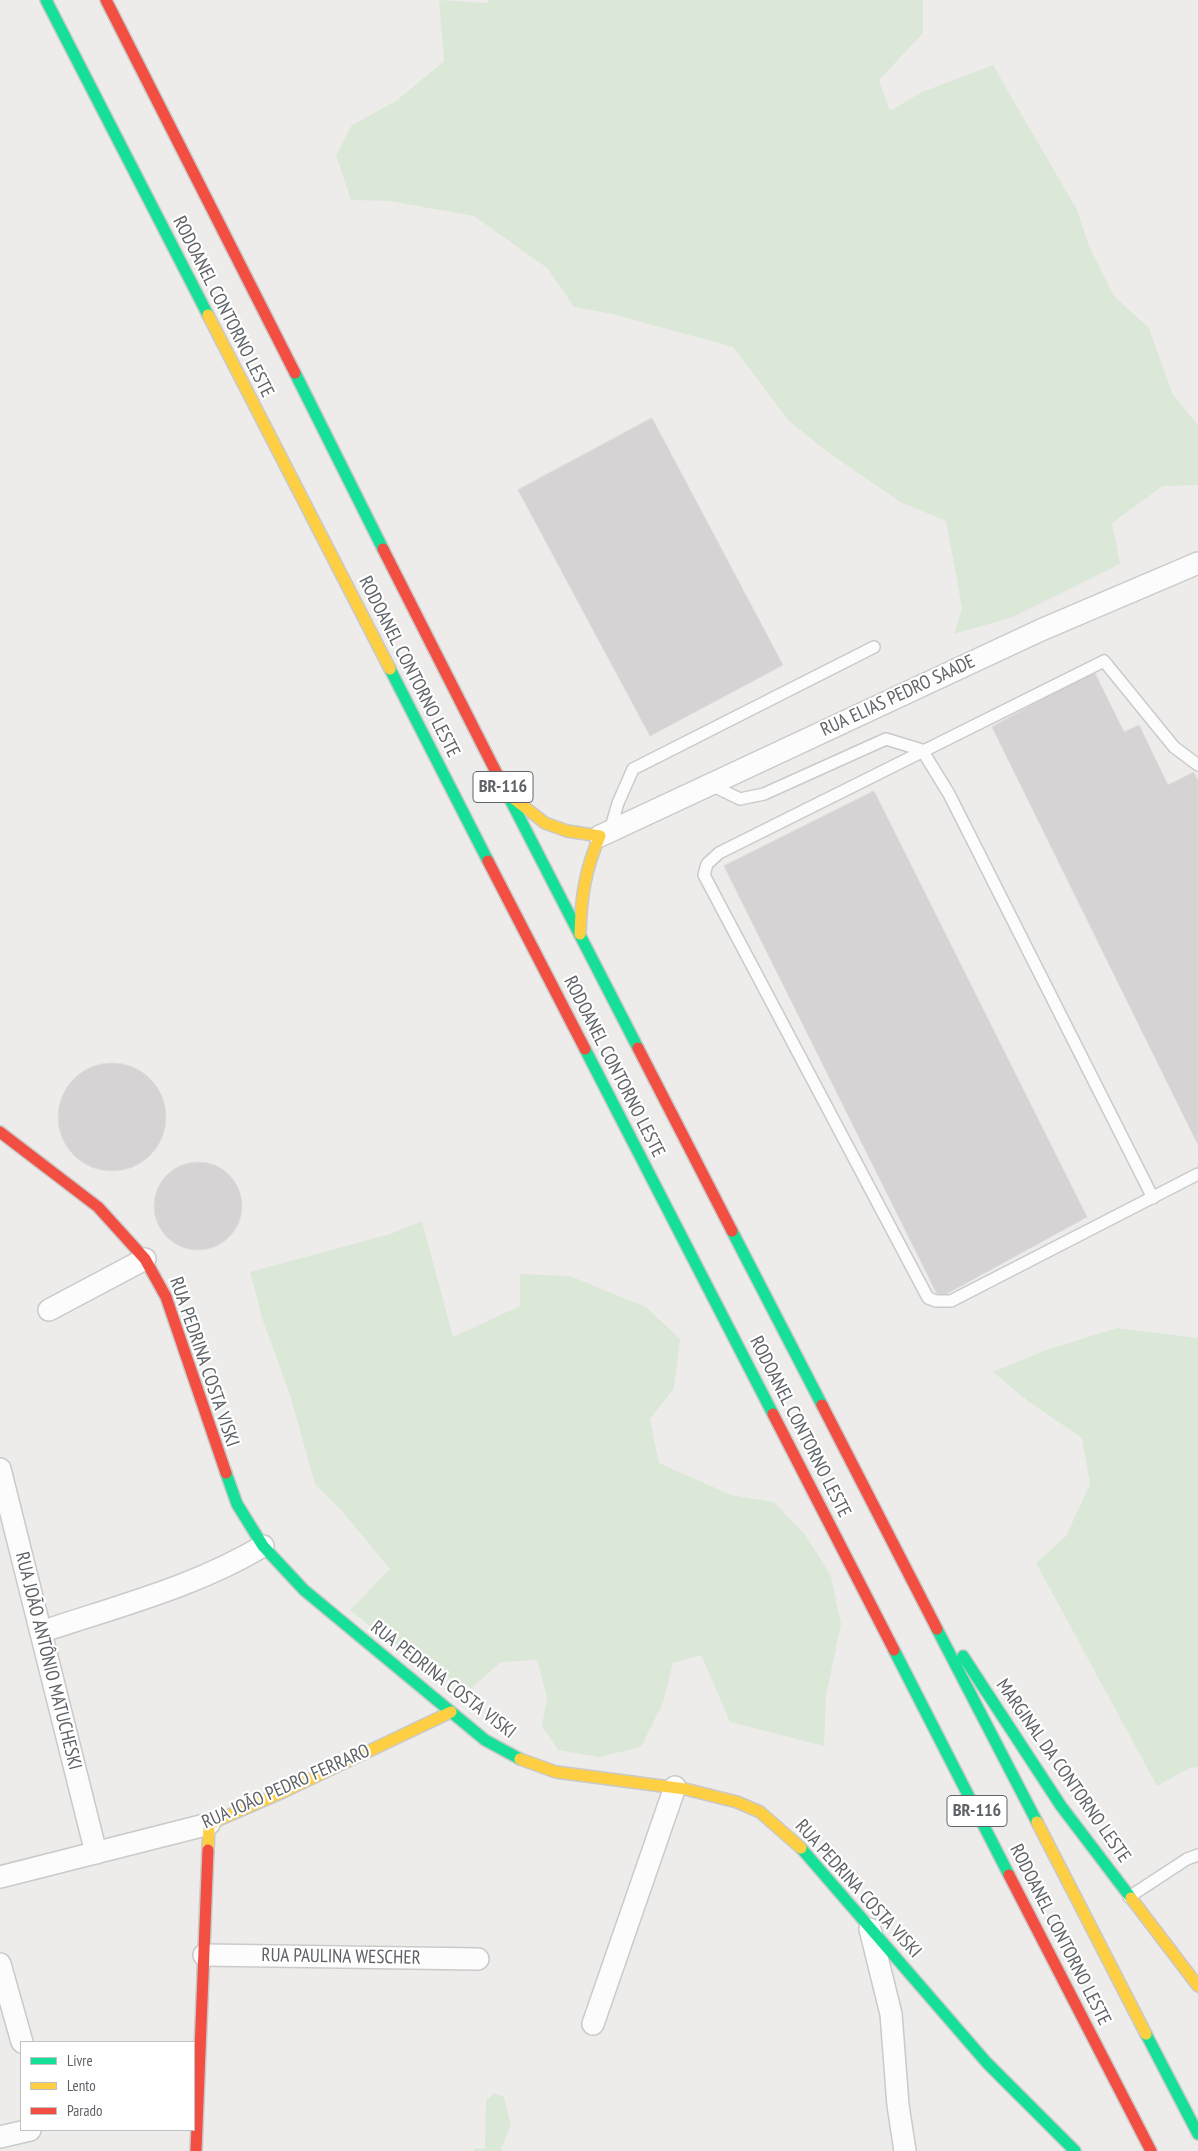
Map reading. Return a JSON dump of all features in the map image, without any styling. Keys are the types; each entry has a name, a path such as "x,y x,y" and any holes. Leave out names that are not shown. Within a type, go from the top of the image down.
{"main road":[{"name":"RODOANEL CONTORNO LESTE","path":"46,0 1151,2151"},
{"name":"RODOANEL CONTORNO LESTE","path":"106,0 506,792 1198,2134"},
{"path":"506,792 546,823 567,831 605,833"},
{"path":"580,936 581,884 588,859 605,833"},
{"name":"RUA PEDRINA COSTA VISKI","path":"0,1132 98,1207 145,1259 166,1297 237,1504 263,1546 304,1590 485,1740 508,1754 533,1764 580,1776 675,1787 715,1795 760,1812 799,1845 988,2063 1076,2151"},
{"name":"MARGINAL DA CONTORNO LESTE","path":"908,1570 1042,1779 1198,1986"},
{"name":"RUA JOÃO PEDRO FERRARO","path":"209,1824 284,1792 451,1712"},
{"path":"196,2151 209,1824"}],"street":[{"name":"RUA ELIAS PEDRO SAADE","path":"605,833 1041,630 1198,562"},
{"path":"50,1310 145,1259"},
{"name":"RUA JOÃO ANTÔNIO MATUCHESKI","path":"0,1469 96,1853"},
{"path":"41,1632 187,1582 243,1558 263,1546"},
{"path":"593,2024 675,1787"},
{"name":"RUA JOÃO PEDRO FERRARO","path":"0,1877 209,1824"},
{"path":"870,1929 891,2014 898,2105 905,2151"},
{"name":"RUA PAULINA WESCHER","path":"204,1955 478,1960"},
{"path":"0,1964 22,2041"},
{"path":"0,2138 26,2131"}],"lane":[{"path":"605,833 633,770 874,647"},
{"path":"1198,765 1174,747 1104,661 922,750 719,853 707,864 704,875 928,1298 936,1301 951,1301 1198,1174"},
{"path":"709,784 740,800 764,794 886,739 922,750 949,794 1153,1198"},
{"path":"1129,1896 1187,1859 1198,1855"}],"green space":[{"path":"439,0 486,3 490,0 923,0 923,33 879,80 890,111 922,92 993,65 1077,210 1088,243 1114,296 1149,328 1173,395 1198,425 1198,485 1163,486 1112,523 1120,564 1013,617 954,634 962,608 946,521 900,502 829,453 789,421 733,347 612,314 574,307 547,268 474,216 389,201 351,200 336,155 352,125 396,101 444,61"},
{"path":"422,1221 453,1337 520,1306 520,1274 570,1276 646,1307 680,1339 674,1388 650,1419 659,1463 731,1495 774,1502 806,1536 831,1576 841,1624 826,1696 824,1746 730,1722 701,1655 673,1663 663,1703 641,1747 599,1757 558,1750 542,1726 547,1698 537,1660 501,1662 471,1688 439,1672 408,1653 350,1610 390,1569 342,1511 315,1484 290,1395 263,1321 250,1272 390,1234"},
{"path":"1117,1328 1198,1338 1198,1767 1190,1768 1157,1786 1036,1563 1066,1536 1090,1484 1082,1438 1029,1402 993,1372 1046,1350"},
{"path":"495,2093 504,2097 511,2125 501,2149 503,2151 474,2151 475,2148 485,2149 486,2100"}],"building":[{"path":"652,418 783,665 650,736 518,490"},
{"path":"1094,671 1124,732 1139,725 1168,785 1194,772 1198,781 1198,1145 992,727"},
{"path":"874,791 1087,1217 939,1298 724,866"},
{"path":"112,1063 133,1067 150,1079 162,1096 166,1117 162,1138 150,1155 133,1167 112,1171 91,1167 74,1155 62,1138 58,1117 62,1096 74,1079 91,1067"},
{"path":"189,1162 207,1162 223,1169 235,1181 242,1197 242,1215 235,1231 223,1243 207,1250 189,1250 173,1243 161,1231 154,1215 154,1197 161,1181 173,1169"}],"traffic: fast":[{"path":"46,0 208,315"},
{"path":"295,373 383,549"},
{"path":"390,669 488,861"},
{"path":"497,774 638,1048"},
{"path":"585,1049 773,1414"},
{"path":"732,1231 822,1405"},
{"path":"226,1473 237,1504 263,1546 304,1590 485,1740 520,1759"},
{"path":"937,1629 1037,1822"},
{"path":"894,1650 1009,1875"},
{"path":"963,1656 1061,1806 1131,1898"},
{"path":"801,1848 987,2063 1075,2151"},
{"path":"1146,2034 1198,2134"}],"traffic: slow":[{"path":"208,315 390,669"},
{"path":"513,798 545,823 567,831 600,836 585,884 581,908 580,934"},
{"path":"208,1850 209,1824 283,1792 451,1712"},
{"path":"520,1759 556,1772 685,1789 737,1802 760,1812 801,1848"},
{"path":"1037,1822 1146,2034"},
{"path":"1131,1898 1198,1986"}],"traffic: jam":[{"path":"106,0 295,373"},
{"path":"383,549 497,774"},
{"path":"488,861 585,1049"},
{"path":"638,1048 732,1231"},
{"path":"0,1132 98,1207 145,1259 166,1297 226,1473"},
{"path":"822,1405 937,1629"},
{"path":"773,1414 894,1650"},
{"path":"196,2151 208,1850"},
{"path":"1009,1875 1151,2151"}]}
